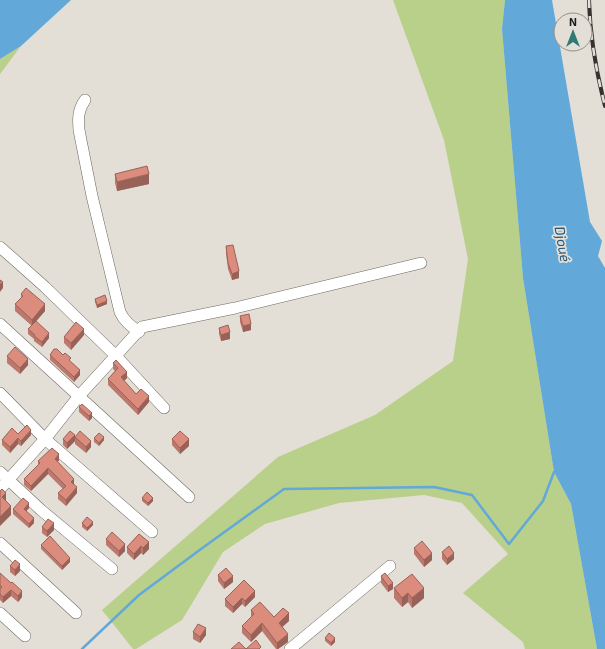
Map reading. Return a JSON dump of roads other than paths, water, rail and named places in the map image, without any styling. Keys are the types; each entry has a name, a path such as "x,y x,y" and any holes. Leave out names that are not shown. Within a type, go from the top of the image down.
{"street":[{"path":"85,100 80,106 78,115 78,130 104,245 120,312 123,319 139,332"},
{"path":"0,247 45,287 116,356 164,408"},
{"path":"0,489 45,439 79,396 142,327 235,308 421,263"},
{"path":"0,324 189,497"},
{"path":"0,392 45,439 152,532"},
{"path":"0,472 41,510 112,569"},
{"path":"0,543 76,613"},
{"path":"290,649 390,566"},
{"path":"0,613 25,636"}],"water":[{"path":"0,0 71,0 21,46 0,59"},
{"name":"Djoué","path":"505,0 552,0 554,12 553,52 561,52 590,222 602,241 598,256 605,268 605,649 597,649 571,504 554,472 523,278 502,29"}],"waterway":[{"path":"82,649 139,595 284,489 434,487 472,495 509,544 543,501 554,472 557,472"}],"railway":[{"path":"589,0 594,53 605,106"}]}
